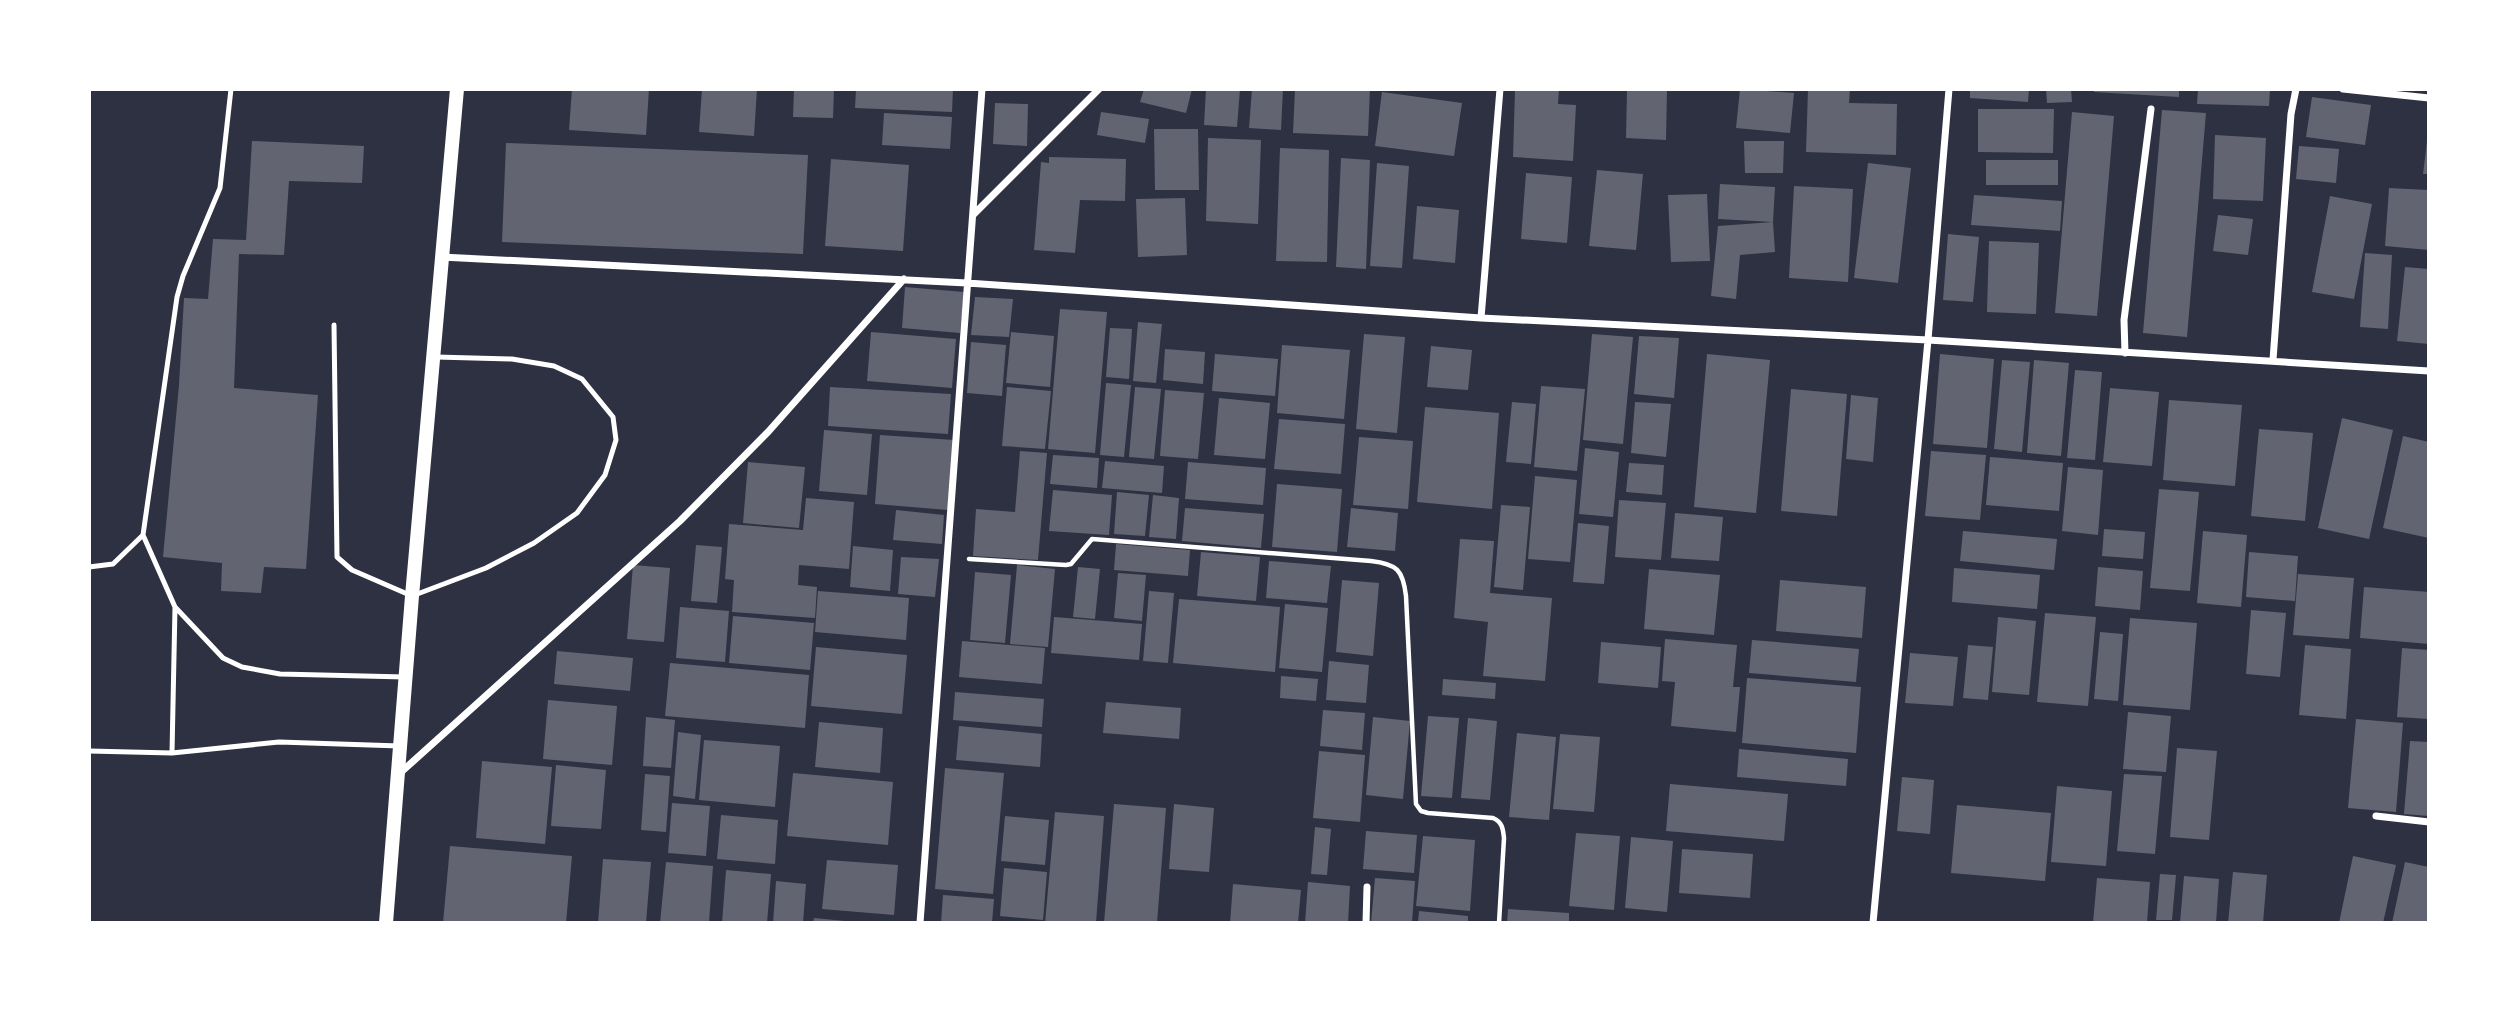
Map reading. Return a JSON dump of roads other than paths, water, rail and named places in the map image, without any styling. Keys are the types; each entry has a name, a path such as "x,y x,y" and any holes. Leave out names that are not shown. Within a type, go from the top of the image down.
{"main road":[{"path":"386,923 457,89"}],"street":[{"path":"920,923 982,89"},
{"path":"972,216 1099,89"},
{"path":"1481,318 1500,89"},
{"path":"1873,923 1949,89"},
{"path":"2273,360 2291,114 2296,89"},
{"path":"2343,89 2429,98"},
{"path":"2125,353 2124,320 2151,109"},
{"path":"441,257 904,279 1481,318 1928,340 2429,371"},
{"path":"399,775 680,521 768,432 904,279"},
{"path":"2376,816 2429,822"},
{"path":"1366,923 1367,887"}],"lane":[{"path":"231,89 220,188 183,276 177,297 143,535 176,607 223,658 242,667 280,674 405,677"},
{"path":"334,325 337,557 352,570 412,596 486,568 534,543 577,513 605,475 616,440 613,416 582,379 554,366 512,359 433,357"},
{"path":"89,567 113,564 143,535"},
{"path":"172,753 176,607"},
{"path":"89,751 172,753 279,742 401,746"}]}
